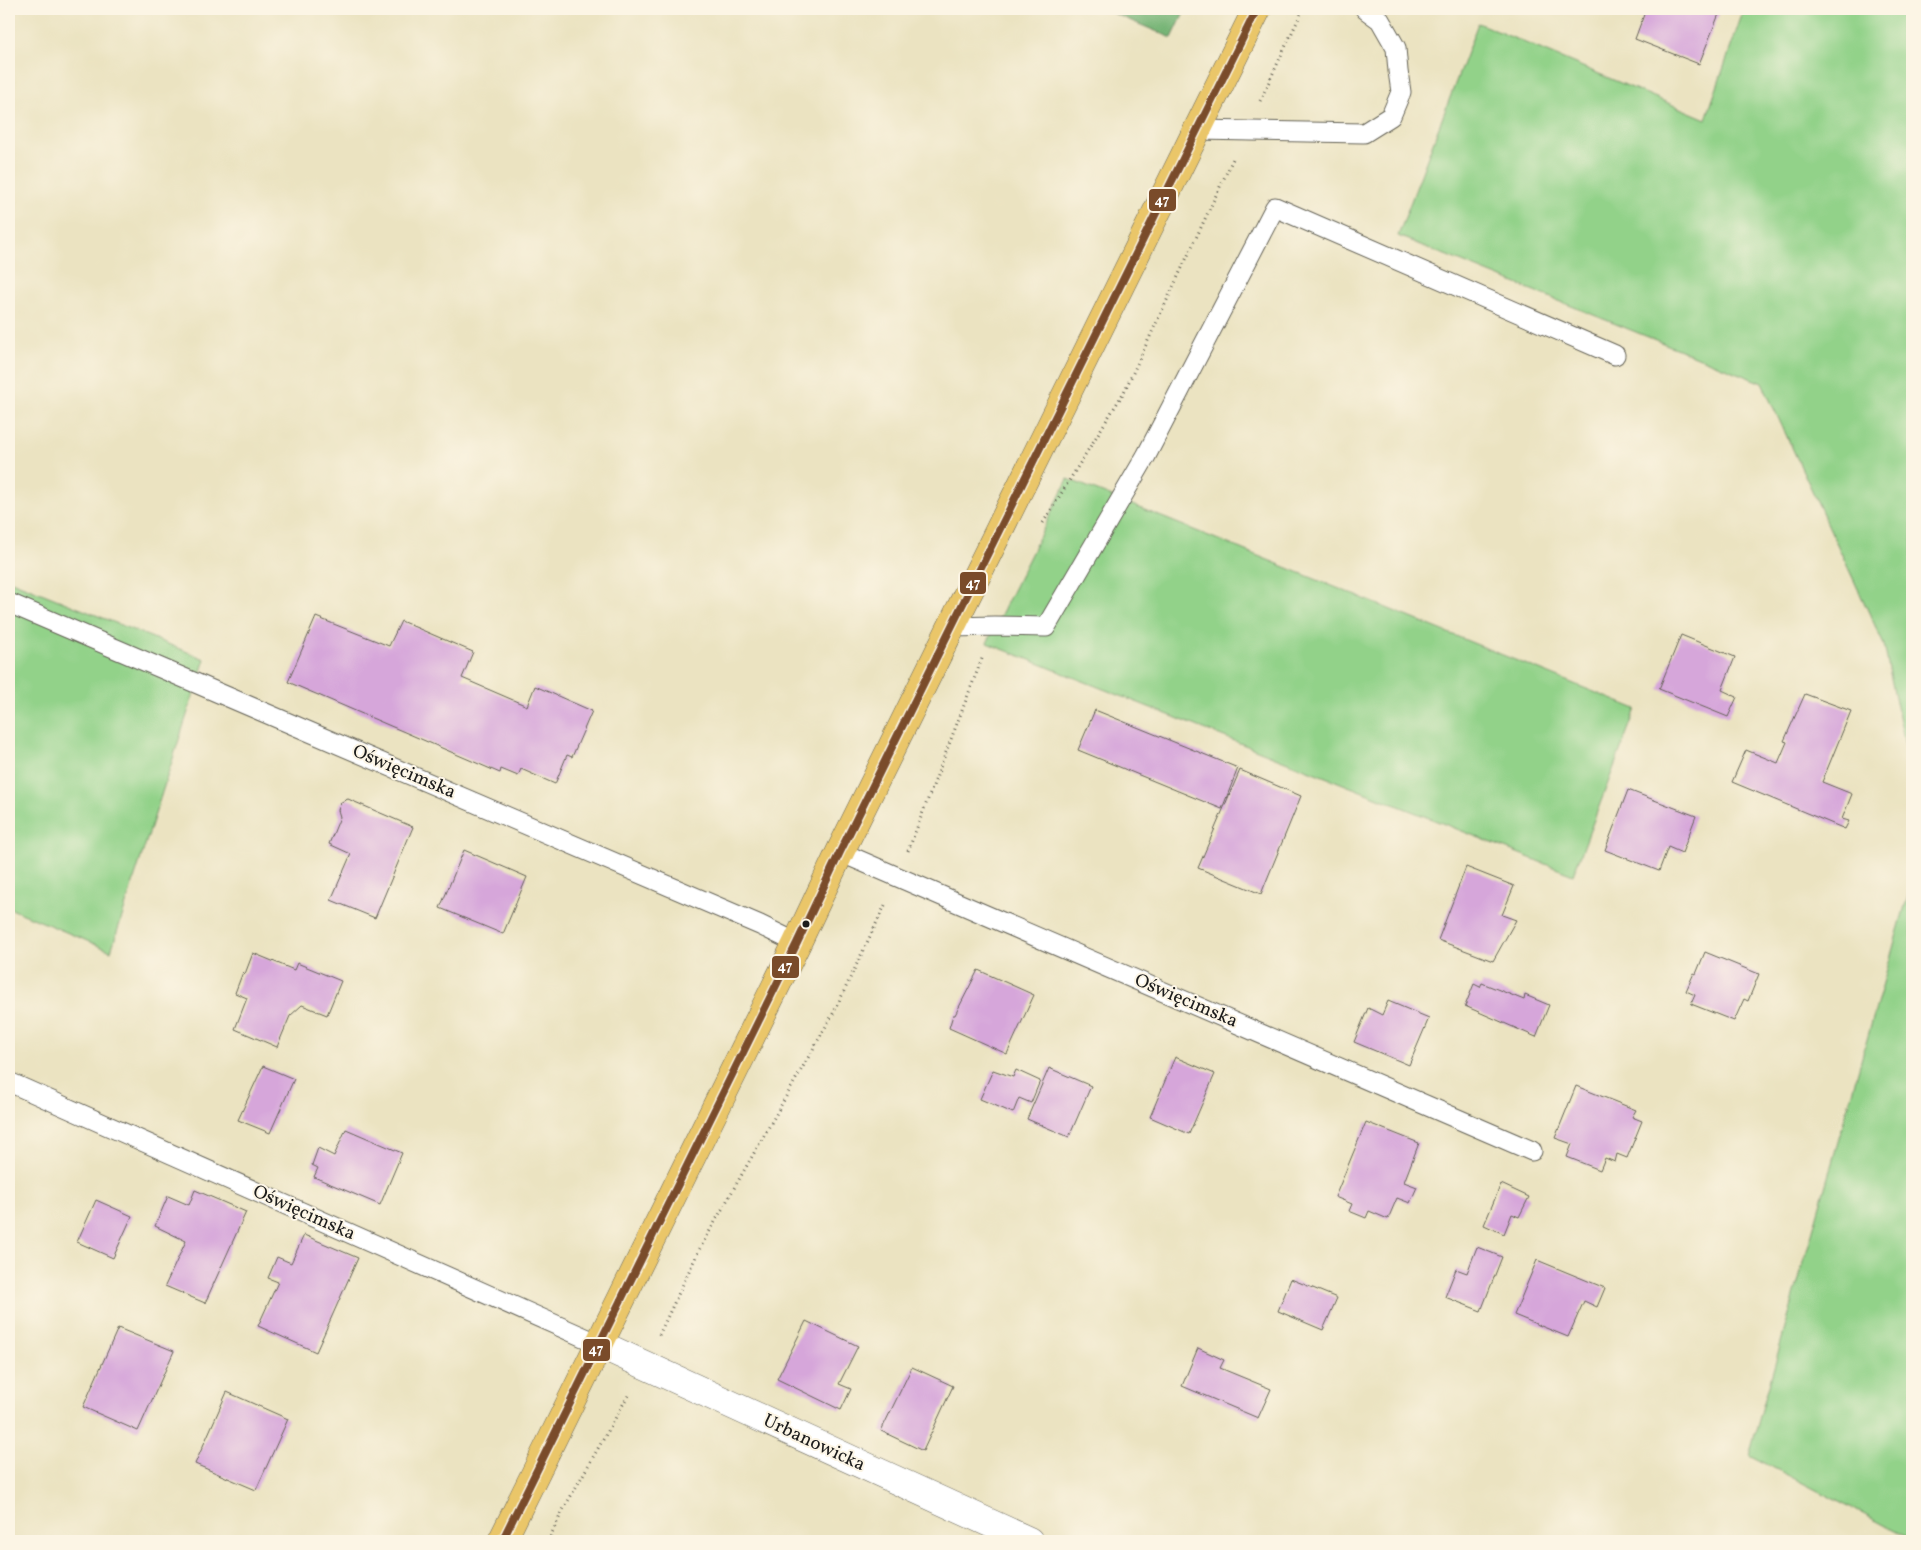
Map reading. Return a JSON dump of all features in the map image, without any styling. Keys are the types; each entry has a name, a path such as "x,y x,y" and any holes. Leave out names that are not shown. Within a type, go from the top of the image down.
{"highway":[{"path":"502,1541 1257,9"}],"street":[{"name":"Urbanowicka","path":"600,1344 1029,1541"}],"lane":[{"path":"1198,130 1364,133 1391,116 1401,92 1396,48 1380,20 1365,9"},
{"path":"953,627 1046,627 1146,456 1275,207 1614,355"},
{"name":"Oświęcimska","path":"9,603 751,921 797,944"},
{"name":"Oświęcimska","path":"840,852 1532,1151"},
{"name":"Oświęcimska","path":"9,1082 600,1344"}],"path":[{"path":"1038,531 1124,392 1303,9"},
{"path":"548,1541 563,1510 645,1365 699,1250 834,1012 899,877 995,626"}],"green space":[{"path":"1103,9 1186,9 1172,38"},
{"path":"1744,9 1912,9 1912,778 1884,645 1762,383 1398,236 1478,23 1706,119"},
{"path":"1068,479 1636,709 1573,875 987,643"},
{"path":"9,580 205,659 111,951 9,908"},
{"path":"1912,881 1912,1540 1749,1455"}],"building":[{"path":"1646,9 1721,9 1699,64 1635,39"},
{"path":"316,617 389,646 401,621 473,652 462,678 527,706 535,686 592,711 572,757 567,755 555,784 521,769 518,776 501,769 500,773 288,682"},
{"path":"1681,635 1735,657 1722,690 1737,697 1728,717 1659,689"},
{"path":"1805,694 1851,711 1822,782 1852,794 1842,819 1849,821 1845,829 1732,782 1746,750 1778,763 1787,742 1784,741"},
{"path":"1095,710 1238,768 1222,809 1078,750"},
{"path":"1240,770 1301,796 1261,894 1198,868"},
{"path":"1628,790 1696,816 1682,853 1668,847 1659,871 1605,850"},
{"path":"348,799 413,827 375,918 331,900 351,854 329,844 340,817 338,810 341,802"},
{"path":"464,850 527,877 503,934 440,908"},
{"path":"1466,867 1514,886 1502,915 1516,920 1493,961 1438,940"},
{"path":"1705,952 1759,974 1748,1001 1744,999 1734,1021 1691,1004 1695,995 1686,991 1694,973 1696,974"},
{"path":"253,953 294,970 297,963 341,981 327,1015 302,1005 290,1016 277,1047 235,1029 247,998 235,993"},
{"path":"978,970 1034,995 1007,1054 949,1028 953,1015 955,1015"},
{"path":"1482,983 1524,1000 1525,995 1549,1005 1536,1037 1465,1006 1474,984 1480,987"},
{"path":"1388,1001 1429,1018 1409,1065 1354,1042 1368,1008 1382,1015"},
{"path":"1175,1057 1215,1074 1189,1134 1150,1117"},
{"path":"263,1066 294,1079 270,1133 238,1120"},
{"path":"1049,1068 1091,1086 1069,1137 1027,1119"},
{"path":"993,1070 1013,1077 1016,1070 1040,1081 1031,1103 1019,1098 1013,1113 980,1099"},
{"path":"1576,1086 1636,1110 1632,1117 1642,1121 1627,1158 1617,1154 1615,1162 1605,1158 1600,1170 1567,1157 1572,1144 1555,1138"},
{"path":"1366,1122 1419,1143 1404,1182 1417,1187 1410,1203 1397,1198 1388,1219 1369,1211 1366,1218 1349,1211 1352,1204 1335,1197"},
{"path":"346,1129 402,1153 380,1205 314,1177 318,1168 312,1165 318,1148 334,1156"},
{"path":"1501,1184 1529,1197 1519,1217 1512,1214 1504,1234 1484,1225"},
{"path":"195,1190 246,1212 205,1303 165,1286 186,1241 155,1226 168,1196 189,1205"},
{"path":"96,1200 132,1216 113,1258 77,1242"},
{"path":"304,1235 358,1258 316,1352 258,1326 278,1282 268,1278 277,1257 291,1263"},
{"path":"1477,1247 1502,1257 1481,1311 1445,1297 1456,1269 1467,1273"},
{"path":"1537,1260 1605,1288 1597,1307 1584,1301 1568,1337 1514,1315"},
{"path":"1291,1279 1337,1298 1323,1330 1278,1311"},
{"path":"806,1321 858,1346 839,1384 851,1389 841,1410 777,1379"},
{"path":"118,1328 174,1351 138,1431 83,1407"},
{"path":"1198,1348 1224,1360 1220,1368 1271,1389 1258,1418 1182,1386"},
{"path":"912,1367 953,1386 923,1451 881,1431"},
{"path":"227,1392 288,1419 256,1490 195,1464"}],"transit line":[{"name":"47","path":"502,1541 1257,9"}]}
